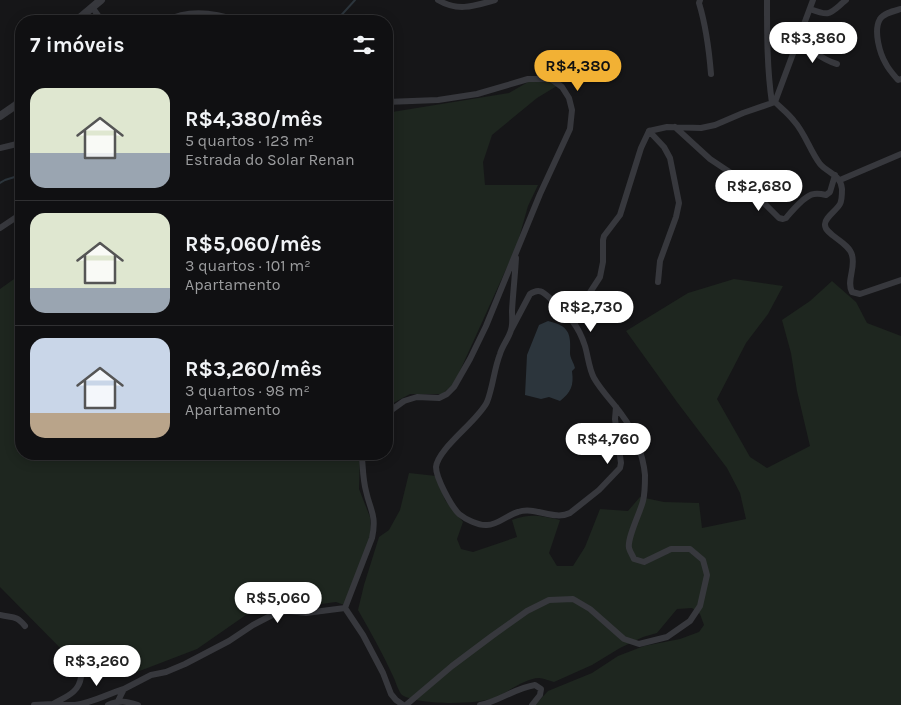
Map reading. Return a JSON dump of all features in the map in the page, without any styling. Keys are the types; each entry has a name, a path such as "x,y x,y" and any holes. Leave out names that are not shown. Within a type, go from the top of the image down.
{"street":[{"path":"83,15 101,0"},
{"path":"438,0 452,7 471,7 495,0"},
{"path":"700,0 699,3 709,50 711,74"},
{"path":"768,0 769,80 774,103 795,122 821,164 837,178 842,187 841,202 836,210 825,220 824,226 847,246 852,253 854,262 849,287 852,292 860,294 901,280"},
{"path":"774,103 813,0"},
{"path":"810,9 827,14 846,0"},
{"path":"92,7 98,15"},
{"path":"901,9 880,18 878,26 878,44 886,65 898,80 901,79"},
{"path":"182,15 212,15"},
{"path":"798,42 828,62 837,64"},
{"path":"393,103 438,100 477,94 528,79 551,79 562,86 569,98 572,110 570,129 540,194 486,326 470,360 454,387 447,394 439,398 417,397 404,401 393,409"},
{"path":"649,131 667,127 701,128 715,125 774,103"},
{"path":"0,116 15,106"},
{"path":"675,127 710,159 740,179 779,218 783,219 811,194 826,195 830,192 837,178 901,154"},
{"path":"649,131 664,147 670,158 679,202 676,217 660,261 658,282"},
{"path":"575,323 589,294 600,277 604,262 604,236 620,215 641,148 649,131"},
{"path":"0,148 15,144"},
{"path":"0,228 15,218"},
{"path":"511,330 517,250"},
{"path":"345,608 363,635 383,673 391,694 404,705 499,631 527,611 549,600 573,600 590,610 624,639 639,644 667,637 690,621 700,606 707,575 703,560 690,549 671,549 644,562 634,559 629,548 632,531 643,500 645,476 642,459 623,416 616,407 601,390 593,375 585,344 575,323 566,312 541,291 535,291 530,294 511,330 500,353 488,400 481,412 451,443 439,459 436,469 452,504 460,515 473,522 489,525 520,511 565,515 599,490 620,468 621,463 615,419 616,407"},
{"path":"345,608 375,527 373,512 365,490 362,460"},
{"path":"34,705 85,704 124,689 151,675 166,672 185,664 276,613 288,610 306,613 345,608"},
{"path":"0,615 16,617 25,626"},
{"path":"53,704 77,689 82,677"},
{"path":"480,705 497,700 515,690 535,685 541,689 540,695 532,705"},
{"path":"118,701 124,689"},
{"path":"108,705 118,701 138,705"}],"shaded area":[{"path":"571,64 588,67 537,98 492,135 483,162 485,185 538,185 528,206 517,245 454,384 442,394 410,394 393,403 393,112 509,93 528,82"},
{"path":"15,278 15,460 360,460 359,489 370,517 371,536 344,605 336,602 306,606 272,597 197,649 137,672 72,660 0,587 0,289"},
{"path":"734,279 783,286 768,314 746,343 717,399 750,457 767,468 810,446 797,391 791,353 782,320 810,301 832,281 856,302 867,323 901,336 901,705 535,705 548,691 592,673 618,656 644,646 680,639 699,632 704,625 700,614 692,608 677,609 657,633 643,637 592,665 554,682 541,678 534,679 522,683 494,698 473,702 446,703 420,701 402,695 358,610 379,537 389,530 400,510 409,473 436,476 445,500 463,522 457,539 461,549 473,552 517,537 512,520 525,516 547,517 560,520 549,553 557,566 573,566 585,547 600,509 628,511 640,497 664,502 699,503 702,528 746,519 740,493 727,468 626,331 688,293"},
{"path":"548,321 560,325 567,331 570,340 570,355 575,368 572,371 573,381 571,388 560,401 549,397 541,399 525,395 527,355 539,325"}],"waterway":[{"path":"341,15 355,0"},
{"path":"0,183 15,177"}]}
